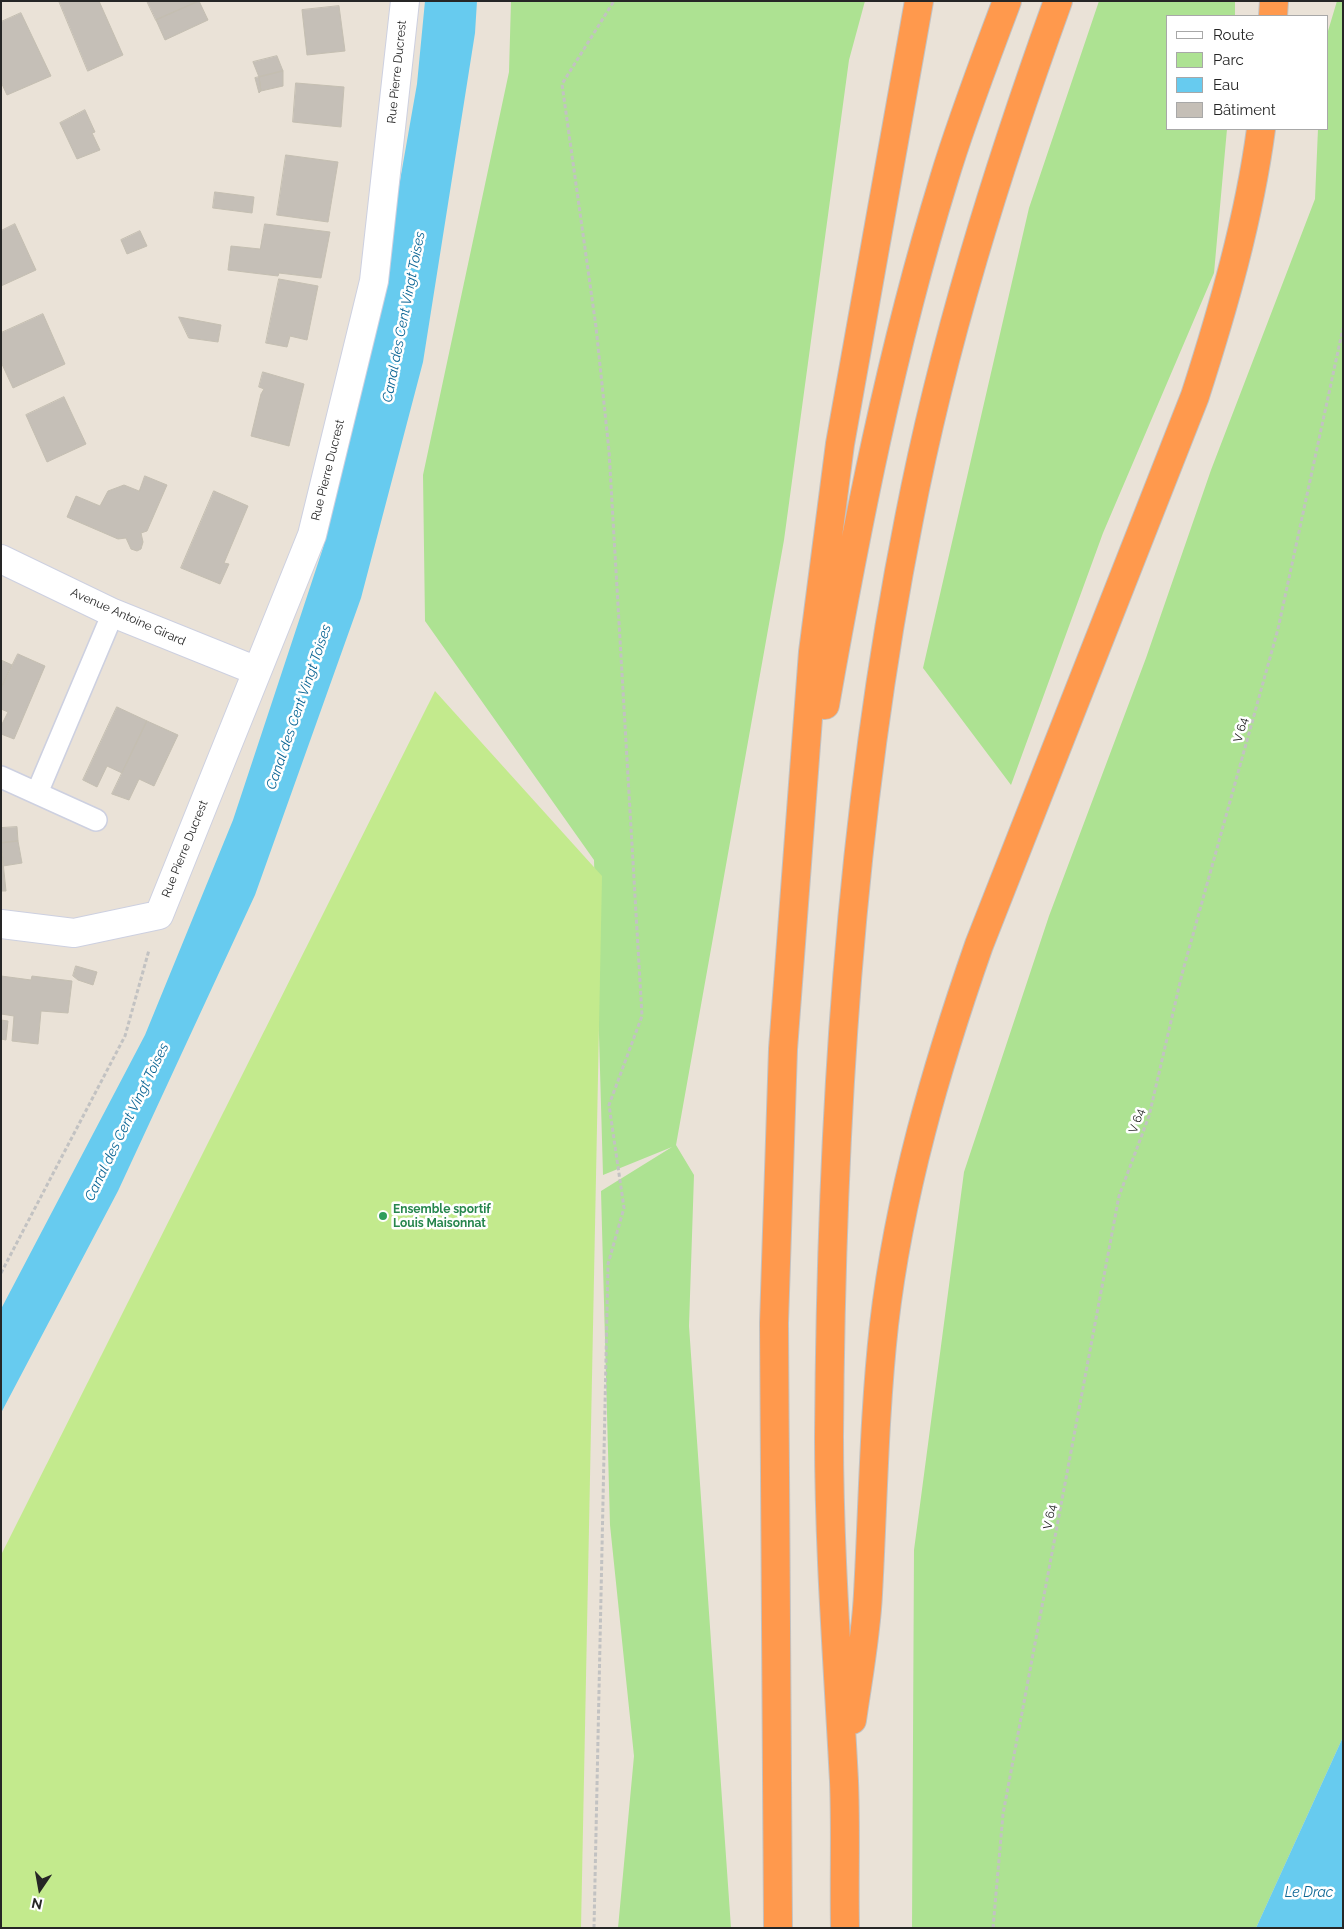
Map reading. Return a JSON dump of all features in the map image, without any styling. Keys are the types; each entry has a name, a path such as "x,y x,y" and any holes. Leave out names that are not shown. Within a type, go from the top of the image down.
{"highway":[{"path":"778,1928 774,1323 783,1049 800,847 813,652 840,444 919,1"},
{"path":"800,847 849,572 906,313 944,179 1006,1"},
{"path":"845,1928 844,1786 832,1580 829,1439 834,1194 846,983 859,840 882,670 909,518 945,359 972,258 1018,111 1058,1"},
{"path":"1273,15 1274,1"},
{"path":"844,1786 868,1596 873,1454 884,1325 896,1245 920,1137 948,1032 979,945 1195,396 1220,319 1235,257 1261,130"}],"street":[{"name":"Rue Pierre Ducrest","path":"159,915 312,535 374,281 405,1"},
{"name":"Avenue Antoine Girard","path":"1,559 113,613 257,671"},
{"path":"1,924 74,933 159,915"}],"lane":[{"path":"37,793 113,613"},
{"path":"1,776 96,820"}],"path":[{"path":"594,1928 608,1264 624,1208 609,1105 642,1016 609,451 596,327 562,84 614,1"},
{"name":"V 64","path":"993,1928 1003,1814 1119,1196 1149,1116 1182,974 1278,629 1343,328"},
{"path":"1,1273 125,1036 159,915"}],"green space":[{"path":"511,1 865,1 849,60 784,540 676,1145 694,1175 689,1326 731,1928 618,1928 634,1756 610,1525 601,1191 672,1147 603,1175 594,860 425,621 423,475 509,72"},
{"path":"1099,1 1235,1 1235,15 1166,15 1166,130 1227,130 1214,273 1103,533 1011,785 923,668 1029,208"},
{"path":"1337,1 1343,1 1343,1737 1256,1928 912,1928 914,1550 964,1172 1049,916 1146,658 1211,470 1315,199 1318,130 1329,130 1329,28"},
{"name":"Ensemble sportif Louis Maisonnat","path":"435,691 602,876 581,1928 1,1928 1,1555"}],"water":[{"name":"Canal des Cent Vingt Toises","path":"425,1 477,1 475,33 423,362 361,598 255,895 118,1191 1,1413 1,1309 145,1035 233,820 323,548 379,300 417,84"},
{"name":"Le Drac","path":"1343,1737 1343,1928 1256,1928"}],"building":[{"path":"59,1 99,1 123,55 88,71"},
{"path":"147,1 199,1 156,20"},
{"path":"199,1 208,20 165,40 156,20"},
{"path":"339,6 345,51 307,55 302,10"},
{"path":"21,13 51,76 7,95 1,82 1,22"},
{"path":"277,56 283,71 259,77 253,62"},
{"path":"283,71 283,86 261,91 259,77"},
{"path":"259,77 261,91 259,93 255,78"},
{"path":"296,83 344,87 341,127 293,122"},
{"path":"85,110 95,132 92,133 100,150 77,159 60,123"},
{"path":"286,155 338,162 328,222 277,215"},
{"path":"215,192 254,197 252,213 213,208"},
{"path":"15,224 36,270 1,286 1,231"},
{"path":"265,224 330,232 321,278 279,273 278,276 228,270 231,246 260,249"},
{"path":"140,231 147,246 127,254 121,240"},
{"path":"279,279 318,286 307,340 290,336 287,347 266,343"},
{"path":"43,314 65,364 13,388 1,362 1,333"},
{"path":"179,317 221,325 218,342 189,338"},
{"path":"263,372 304,384 289,446 251,436 261,394 264,389 259,387"},
{"path":"64,397 86,444 47,462 26,415"},
{"path":"145,476 167,485 147,531 141,533 143,542 141,549 137,551 131,549 126,538 118,539 67,517 76,496 100,506 108,491 124,485 139,491"},
{"path":"214,491 248,506 224,563 229,564 220,584 181,568"},
{"path":"18,654 45,666 14,739 1,734 1,726 8,712 1,709 1,688"},
{"path":"1,660 12,665 1,688"},
{"path":"117,707 147,721 122,773 107,766 97,787 83,780"},
{"path":"147,721 178,735 154,786 139,779 129,800 112,794"},
{"path":"17,827 18,841 1,843 1,828"},
{"path":"18,841 22,863 3,866 1,843"},
{"path":"1,843 6,891 1,891"},
{"path":"76,966 97,972 93,985 78,980 73,976"},
{"path":"1,976 31,980 32,976 72,981 68,1013 41,1011 38,1044 12,1041 14,1016 1,1014"},
{"path":"1,1020 8,1021 6,1040 1,1039"}],"place":[{"name":"Ensemble sportif Louis Maisonnat","path":"383,1216"}]}
